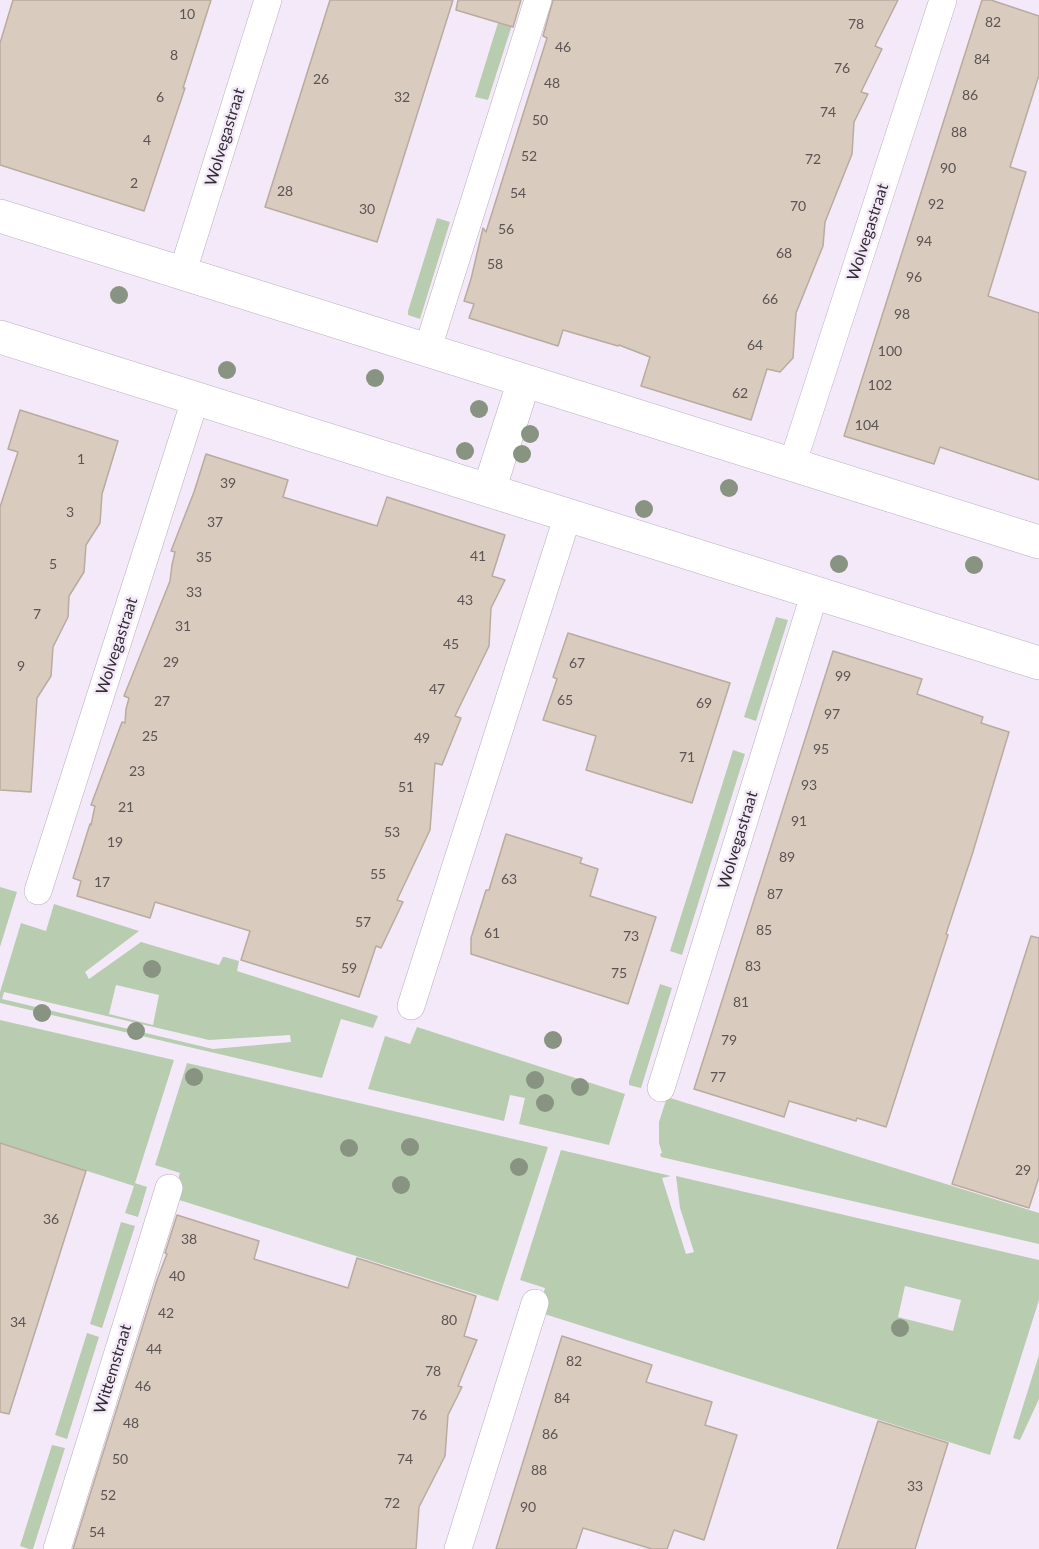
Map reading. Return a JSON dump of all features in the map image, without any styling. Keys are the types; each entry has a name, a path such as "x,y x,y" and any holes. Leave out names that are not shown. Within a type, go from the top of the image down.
{"street":[{"path":"0,216 1039,542"},
{"path":"0,338 1039,663"},
{"path":"489,490 524,381"}],"lane":[{"name":"Wolvegastraat","path":"182,274 268,0"},
{"path":"427,351 538,0"},
{"name":"Wolvegastraat","path":"792,465 944,0"},
{"name":"Wolvegastraat","path":"38,891 195,400"},
{"path":"411,1006 568,515"},
{"name":"Wolvegastraat","path":"662,1088 815,592"},
{"name":"Wittemstraat","path":"57,1549 169,1188"},
{"path":"458,1549 536,1303"}],"green space":[{"path":"505,0 520,0 488,100 475,97"},
{"path":"437,218 450,222 420,319 408,315 408,311"},
{"path":"776,617 788,620 756,721 744,717"},
{"path":"733,750 745,754 682,955 670,951"},
{"path":"0,887 17,892 0,947"},
{"path":"54,904 139,931 85,972 89,979 141,942 219,965 223,957 239,961 237,971 378,1016 373,1028 341,1019 322,1078 0,1003 0,992 21,923 46,931","holes":["116,985 159,995 153,1025 109,1014","4,992 209,1040 290,1035 291,1042 213,1049 2,999"]},
{"path":"660,984 672,988 641,1088 629,1085 629,1081"},
{"path":"0,1020 174,1060 135,1183 147,1187 138,1217 125,1213 134,1186 0,1143"},
{"path":"417,1027 625,1094 609,1145 519,1124 525,1098 510,1095 504,1121 368,1089 385,1036 410,1044"},
{"path":"187,1063 548,1147 498,1301 173,1198 180,1173 155,1165"},
{"path":"667,1097 1039,1213 1039,1244 661,1157 659,1122"},
{"path":"561,1150 671,1176 662,1178 686,1254 694,1252 680,1208 676,1176 1039,1260 1039,1300 990,1455 538,1312 545,1288 520,1280","holes":["905,1286 961,1300 953,1331 898,1317"]},
{"path":"121,1222 135,1226 102,1328 90,1324"},
{"path":"87,1333 99,1337 67,1439 55,1435"},
{"path":"1039,1355 1039,1399 1020,1440 1013,1438"},
{"path":"52,1445 65,1448 33,1549 29,1549 20,1546"}],"building":[{"path":"13,0 211,0 183,88 185,88 144,211 0,165 0,43"},
{"path":"330,0 453,0 377,242 265,207"},
{"path":"458,0 521,0 513,27 456,10"},
{"path":"553,0 898,0 875,46 882,49 861,92 868,94 854,122 852,154 825,222 823,246 796,313 793,358 780,372 767,369 751,420 641,386 650,357 619,345 563,330 558,346 469,318 474,304 464,301 483,228 486,232 547,38 543,36"},
{"path":"982,0 991,0 1039,16 1039,75 1010,167 1026,172 988,296 1039,313 1039,480 940,447 934,464 844,436"},
{"path":"20,410 118,441 102,494 100,523 86,545 84,572 69,596 68,617 53,647 51,676 37,698 31,792 0,790 0,507 18,452 8,449"},
{"path":"206,454 288,480 283,497 377,526 387,497 505,535 492,576 505,580 491,608 489,646 455,716 461,718 442,765 435,763 430,830 397,900 403,902 381,948 376,946 359,997 241,960 250,931 155,902 150,918 77,896 81,881 73,878 91,825 95,806 91,805 122,722 125,723 129,698 124,696 170,581 175,552 171,551"},
{"path":"568,633 730,683 692,803 586,770 596,736 543,720 557,679 553,677"},
{"path":"833,651 922,679 917,694 983,717 981,723 1009,732 946,934 948,935 886,1127 857,1118 856,1121 789,1101 784,1117 694,1089"},
{"path":"506,834 582,858 580,863 598,869 590,896 656,917 628,1004 471,954 471,938"},
{"path":"1031,936 1039,938 1039,1177 1029,1208 952,1184"},
{"path":"0,1143 86,1171 9,1414 0,1412"},
{"path":"177,1215 259,1241 254,1259 348,1288 357,1258 476,1296 464,1336 477,1340 458,1386 462,1387 448,1415 445,1456 419,1507 416,1549 73,1549 167,1254 165,1253"},
{"path":"562,1336 652,1365 646,1382 712,1402 705,1425 737,1435 704,1540 674,1530 667,1549 652,1549 583,1528 576,1549 496,1549"},
{"path":"878,1421 948,1443 915,1549 837,1549"}]}
